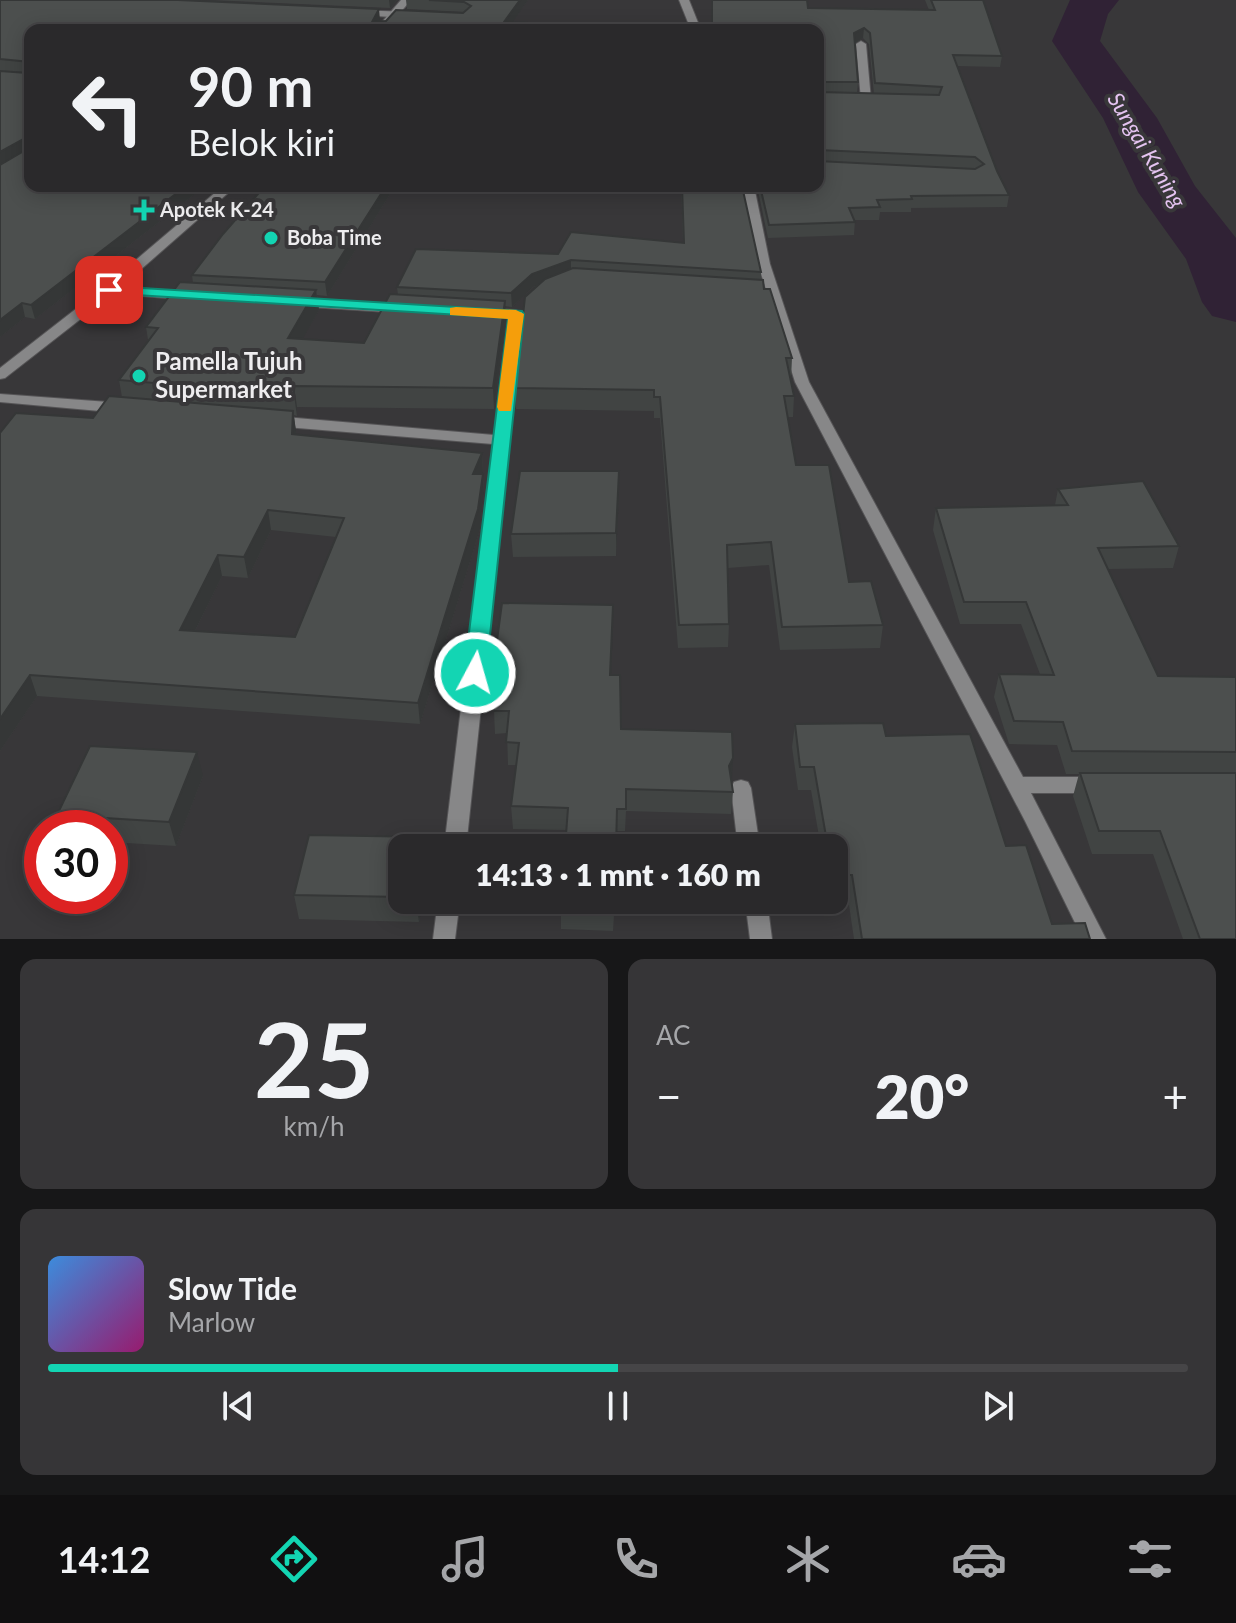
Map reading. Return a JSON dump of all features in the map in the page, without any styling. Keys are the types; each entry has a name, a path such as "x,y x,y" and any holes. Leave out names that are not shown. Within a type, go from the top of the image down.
{"street":[{"path":"385,24 406,0"},
{"path":"684,0 694,24"},
{"path":"345,12 421,16"},
{"path":"861,44 866,100"},
{"path":"850,99 880,100"},
{"path":"0,375 109,290 223,192"},
{"path":"749,192 764,292 802,382 1017,785 1095,939"},
{"path":"109,290 214,297"},
{"path":"289,302 423,310"},
{"path":"457,834 501,440 522,309 467,312"},
{"path":"0,398 141,410"},
{"path":"251,419 501,440"},
{"path":"1017,785 1126,785"},
{"path":"741,788 747,834"},
{"path":"444,939 447,914"},
{"path":"758,914 761,939"}],"building":[{"path":"0,0 178,0 379,9 372,22 386,21 396,10 463,13 471,6 464,2 429,0 520,0 504,22 555,24 24,24 24,61 0,59"},
{"path":"712,0 807,0 808,8 935,10 931,0 983,0 1002,56 953,55 1009,195 911,196 912,199 877,200 880,207 849,208 855,222 769,225 761,192 824,192 824,161 975,169 984,164 975,157 824,150 824,92 939,95 942,87 875,83 870,33 864,28 854,33 858,82 824,82 824,24 712,24"},
{"path":"0,71 24,73 24,139 0,152"},
{"path":"24,151 24,192 178,192 31,305 22,303 0,320 0,165"},
{"path":"260,192 382,192 325,282 192,275"},
{"path":"682,192 743,192 761,272 571,260 532,274 511,293 397,287 416,249 558,254 571,232 684,243"},
{"path":"573,268 763,280 764,289 770,289 792,358 786,358 794,396 784,396 796,465 829,465 849,582 871,581 883,625 782,627 771,542 727,545 729,624 679,625 660,397 654,397 654,390 515,388 525,297 545,279"},
{"path":"180,282 316,290 288,338 364,343 390,294 505,301 493,388 294,386 294,395 119,380 158,328 146,327"},
{"path":"109,396 293,411 292,434 482,453 473,474 483,474 478,509 418,703 30,675 0,719 0,433 16,413 93,418","holes":["268,510 344,518 295,637 180,630 218,555 244,557"]},
{"path":"520,471 619,471 616,533 511,534"},
{"path":"1143,481 1179,546 1098,548 1158,676 1236,677 1236,752 1072,751 1063,722 1014,721 999,674 1054,675 1026,602 964,602 936,508 1068,505 1058,489"},
{"path":"502,603 613,605 610,675 620,675 621,729 732,732 733,758 729,766 733,792 626,789 626,809 617,809 616,834 566,834 568,808 511,806 519,743 506,742 509,711 494,711 496,670 493,670"},
{"path":"883,723 886,736 970,734 1006,846 1026,845 1052,924 1085,923 1090,939 862,939 852,875 848,875 848,834 826,834 814,767 800,767 795,724"},
{"path":"90,746 197,752 169,822 128,819 128,810 59,810"},
{"path":"1080,773 1236,773 1236,939 1200,939 1160,831 1099,831"},
{"path":"309,835 388,836 388,897 294,895"}],"waterway":[{"name":"Sungai Kuning","path":"1096,0 1086,10 1076,41 1130,118 1168,192 1218,257 1236,302"}],"slow traffic":[{"path":"456,312 516,314 505,407"}],"place":[{"name":"Apotek K-24","path":"144,210"},
{"name":"Boba Time","path":"271,238"},
{"name":"Pamella Tujuh Supermarket","path":"139,376"}],"route":[{"path":"109,290 516,314 475,673"}]}
